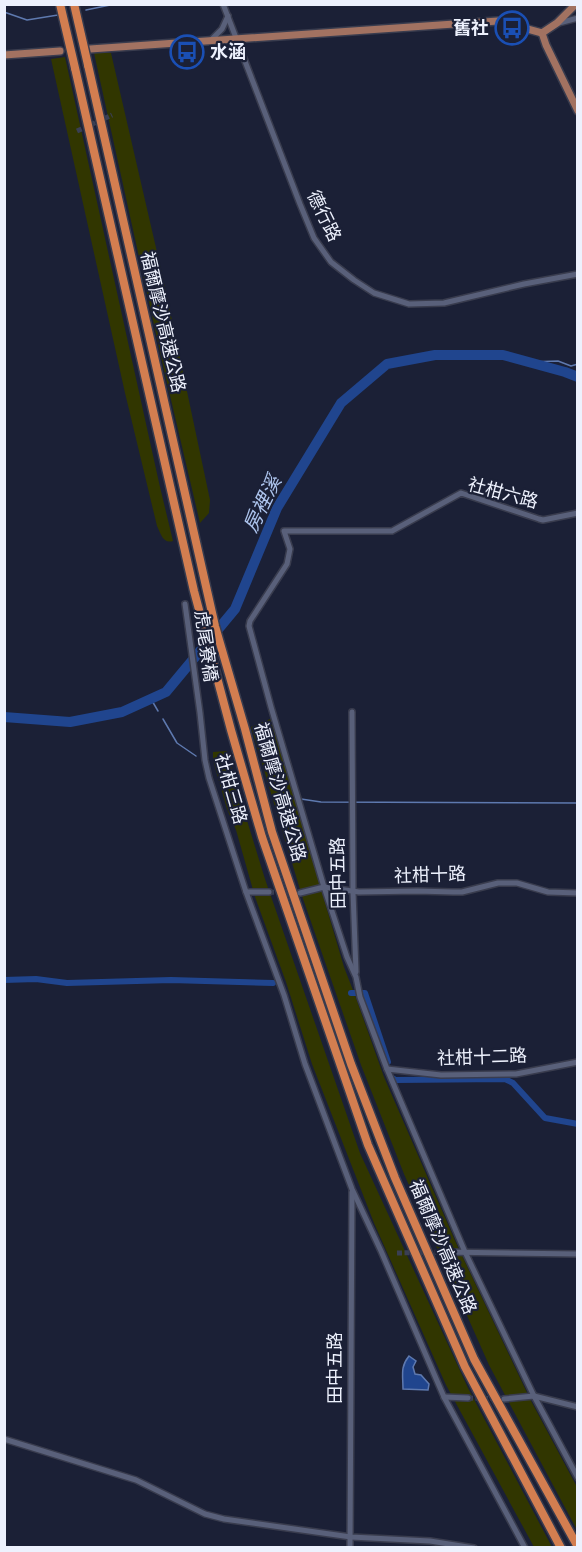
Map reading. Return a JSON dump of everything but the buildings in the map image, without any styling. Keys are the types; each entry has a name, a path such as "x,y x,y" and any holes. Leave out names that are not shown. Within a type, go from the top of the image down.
{"highway":[{"name":"福爾摩沙高速公路","path":"60,4 194,591 262,837 368,1144 465,1366 560,1545"},
{"name":"福爾摩沙高速公路","path":"74,4 215,626 272,832 351,1064 395,1178 474,1359 576,1545"}],"main road":[{"path":"90,49 498,21 542,33 557,23 576,4"},
{"path":"542,33 578,111"},
{"path":"4,55 60,51"}],"street":[{"name":"德行路","path":"223,4 314,238 331,262 354,280 374,293 409,304 444,303 578,274"},
{"path":"210,40 222,29 228,16"},
{"path":"557,23 578,18"},
{"name":"社柑六路","path":"324,887 249,626 287,564 290,549 284,531 392,531 461,494 543,520 578,513"},
{"name":"虎尾寮橋","path":"185,603 198,693"},
{"name":"社柑三路","path":"198,693 209,778 246,892 284,995 305,1064 352,1189 444,1397 525,1548"},
{"name":"田中五路","path":"352,712 356,977"},
{"name":"社柑十路","path":"324,887 353,892 453,892 498,882 517,883 548,892 578,893"},
{"path":"300,893 324,887 356,977 360,997 387,1069 465,1252 534,1396 578,1478"},
{"path":"246,892 269,892"},
{"name":"社柑十二路","path":"387,1069 441,1075 516,1074 578,1062"},
{"name":"田中五路","path":"350,1548 352,1189"},
{"path":"442,1252 578,1254"},
{"path":"504,1399 534,1396 578,1407"},
{"path":"444,1397 468,1398"},
{"path":"4,1439 136,1480 205,1514 224,1520 351,1537 430,1541 474,1548"}],"green space":[{"path":"94,53 111,53 163,278 210,500 209,513 200,523 164,370"},
{"path":"65,57 173,541 170,542 165,540 157,526 51,59"},
{"path":"270,719 344,967 384,1077 457,1245 530,1399 577,1487 577,1530 489,1365 404,1174 361,1065 302,896 251,727"},
{"path":"227,751 265,879 360,1153 468,1388 552,1547 534,1547 446,1385 374,1223 312,1064 286,982 255,897 236,830 227,809 213,760 213,752"}],"water":[{"path":"409,1356 416,1361 413,1367 415,1374 421,1375 429,1384 428,1390 403,1389 403,1368"}],"waterway":[{"path":"86,10 115,4"},
{"path":"4,12 27,20 58,15"},
{"name":"房裡溪","path":"4,717 70,722 122,712 166,692 235,609 277,508 341,403 387,364 435,355 503,355 578,377"},
{"path":"529,362 558,361 571,366 578,364"},
{"path":"151,699 158,711"},
{"path":"163,719 177,743 196,756"},
{"path":"301,799 321,802 578,803"},
{"path":"4,980 36,979 67,983 171,980 273,983"},
{"path":"351,993 365,993 388,1062"},
{"path":"394,1079 505,1079 513,1083 545,1118 578,1124"}],"tunnel":[{"path":"77,131 112,115"},
{"path":"269,892 294,893"},
{"path":"397,1253 442,1252"},
{"path":"468,1398 504,1399"}],"place":[{"name":"舊社","path":"512,28"},
{"name":"水涵","path":"187,52"}]}
